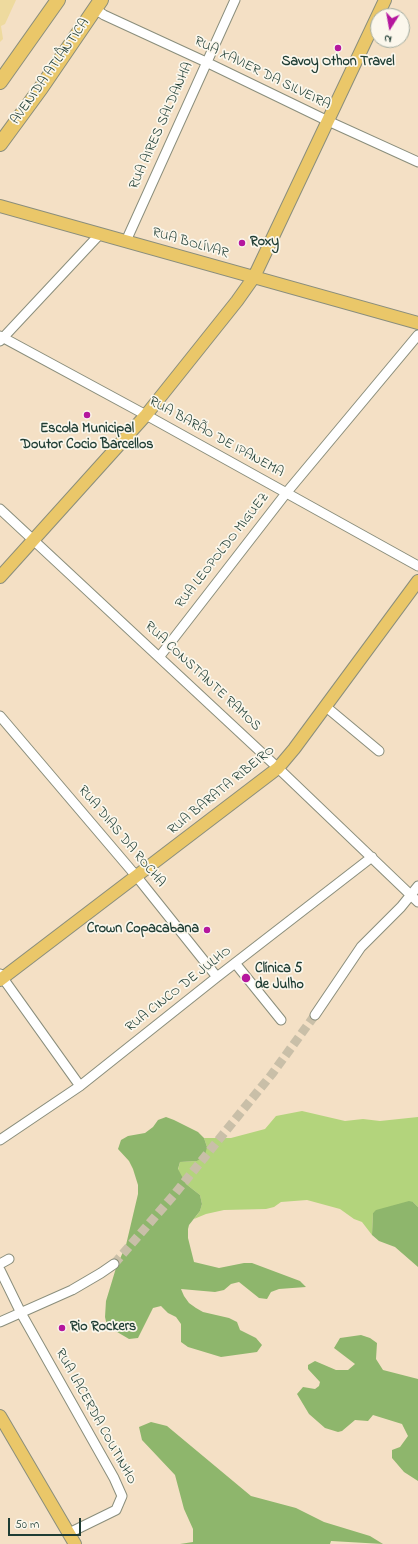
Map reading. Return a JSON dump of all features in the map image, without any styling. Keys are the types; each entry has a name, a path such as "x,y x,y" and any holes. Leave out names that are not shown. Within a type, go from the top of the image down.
{"highway":[{"path":"0,82 58,0"},
{"name":"AVENIDA ATLÂNTICA","path":"0,144 98,4"}],"main road":[{"path":"0,577 146,415 237,301 254,277 386,0"},
{"name":"RUA BOLÍVAR","path":"0,206 418,323"},
{"name":"RUA BARATA RIBEIRO","path":"1,977 137,877 278,768 294,749 418,581"},
{"path":"0,1416 74,1544"}],"street":[{"name":"RUA AIRES SALDANHA","path":"126,241 235,0"},
{"name":"RUA XAVIER DA SILVEIRA","path":"98,4 104,15 418,162"},
{"path":"1,338 100,234"},
{"name":"RUA LEOPOLDO MIGUEZ","path":"160,656 287,492 418,335"},
{"name":"RUA BARÃO DE IPANEMA","path":"1,338 287,492 418,566"},
{"name":"RUA CONSTANTE RAMOS","path":"0,509 160,656 418,902"},
{"path":"325,706 379,751"},
{"name":"RUA DIAS DA ROCHA","path":"0,716 137,877 217,977"},
{"name":"RUA CINCO DE JULHO","path":"0,1140 80,1086 217,977 372,857"},
{"path":"315,1015 362,947 418,886"},
{"path":"235,963 281,1020"},
{"path":"1,977 80,1086"},
{"path":"0,1264 9,1259"},
{"path":"0,1322 72,1290 114,1264"},
{"path":"0,1270 21,1313"},
{"name":"RUA LACERDA COUTINHO","path":"21,1313 114,1478 122,1496 116,1510 69,1533"}],"green space":[{"path":"302,1111 345,1121 363,1119 380,1121 418,1117 418,1207 413,1202 373,1213 372,1235 362,1222 354,1219 340,1209 307,1200 281,1202 274,1207 266,1209 224,1210 206,1214 194,1219 200,1211 202,1204 200,1195 186,1184 178,1170 180,1162 197,1161 207,1147 204,1138 231,1138 265,1129 276,1116"},
{"path":"166,1117 198,1132 204,1138 207,1147 205,1155 197,1161 180,1162 178,1169 186,1184 200,1195 202,1204 200,1211 189,1225 188,1229 188,1238 194,1262 219,1268 252,1263 300,1281 306,1287 279,1289 271,1292 267,1299 259,1298 239,1282 231,1284 224,1290 215,1292 181,1289 189,1303 196,1308 203,1312 229,1318 237,1322 240,1330 256,1338 262,1345 257,1352 221,1357 188,1347 181,1342 181,1324 176,1317 168,1313 161,1306 153,1308 138,1338 129,1339 107,1326 105,1317 106,1301 116,1268 126,1245 138,1194 138,1185 133,1169 129,1161 118,1149 121,1140 128,1136 145,1133 153,1127 158,1120"},
{"path":"409,1201 413,1202 418,1207 418,1267 395,1247 379,1241 372,1235 373,1213 376,1210"},
{"path":"361,1335 370,1338 377,1343 376,1359 383,1370 418,1379 418,1481 404,1472 392,1458 392,1450 400,1447 408,1436 402,1424 373,1415 368,1421 355,1420 342,1431 338,1432 325,1428 309,1414 297,1394 303,1387 315,1389 319,1386 320,1382 308,1369 308,1365 315,1361 336,1370 348,1370 355,1364 334,1348 340,1338"},
{"path":"151,1422 167,1426 251,1496 296,1508 324,1522 370,1536 383,1544 331,1541 330,1544 180,1544 193,1542 193,1529 184,1509 175,1475 142,1440 139,1427"}],"sand":[{"path":"0,0 16,0 5,24 1,26 3,39 0,42"}],"tunnel":[{"path":"114,1264 173,1196 272,1074 315,1015"}],"place":[{"name":"Savoy Othon Travel","path":"338,48"},
{"name":"Roxy","path":"242,243"},
{"name":"Escola Municipal Doutor Cocio Barcellos","path":"87,415"},
{"name":"Crown Copacabana","path":"207,930"},
{"name":"Clínica 5 de Julho","path":"246,978"},
{"name":"Rio Rockers","path":"62,1328"}]}
